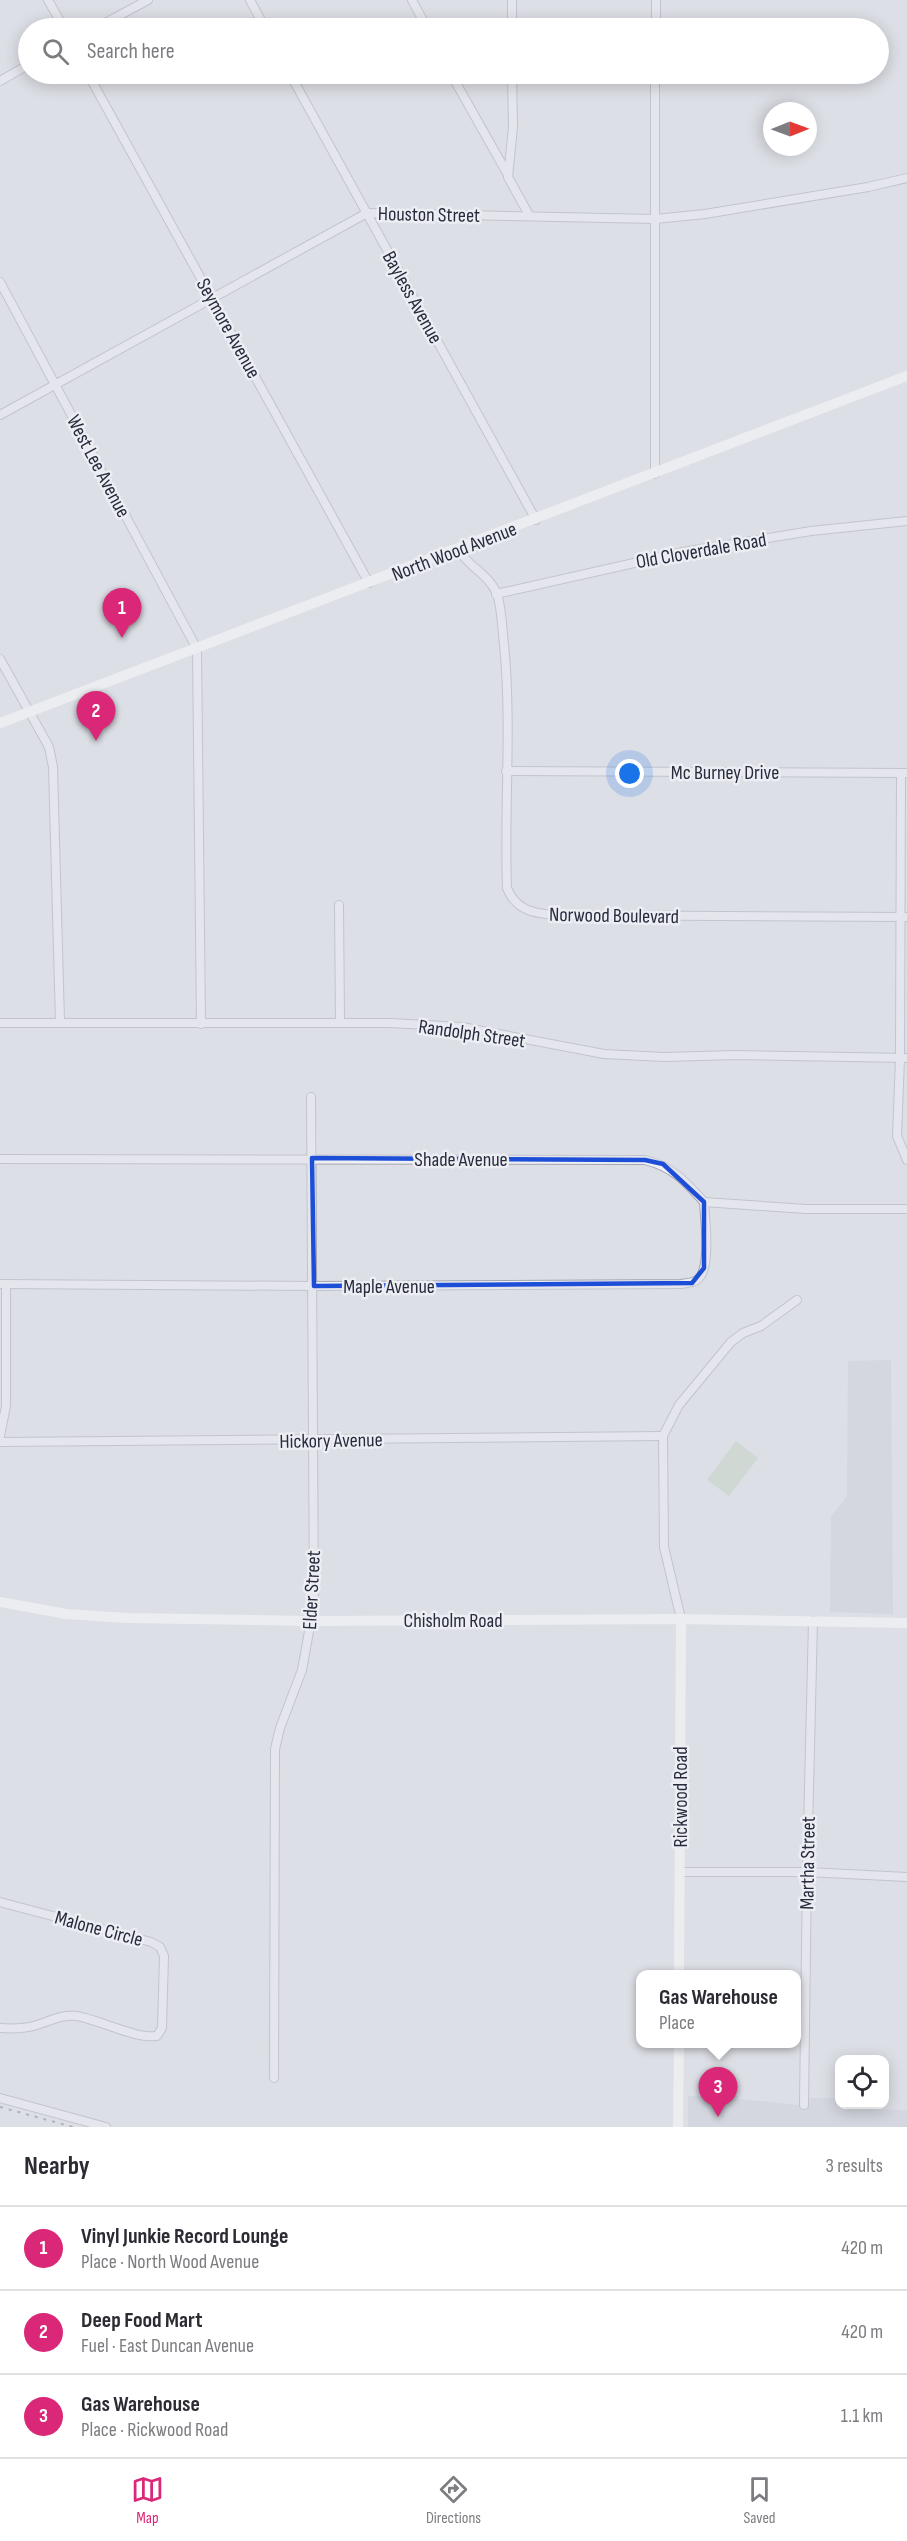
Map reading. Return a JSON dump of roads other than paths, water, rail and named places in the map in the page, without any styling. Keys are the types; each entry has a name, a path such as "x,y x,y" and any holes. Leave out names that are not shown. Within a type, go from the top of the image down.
{"main road":[{"name":"North Wood Avenue","path":"0,723 536,520 907,376"},
{"name":"Chisholm Road","path":"0,1602 86,1616 311,1621 681,1619 907,1623"},
{"name":"Rickwood Road","path":"679,1970 681,1619"},
{"path":"678,2127 679,2048"}],"street":[{"path":"48,0 58,18"},
{"path":"115,18 148,0"},
{"path":"250,0 260,18"},
{"path":"412,0 422,18"},
{"path":"512,0 512,18"},
{"path":"656,0 656,18"},
{"path":"0,81 18,71"},
{"name":"Seymore Avenue","path":"94,84 369,583"},
{"name":"Bayless Avenue","path":"296,84 536,520"},
{"path":"457,84 529,215"},
{"path":"508,177 513,127 512,84"},
{"path":"655,474 656,84"},
{"name":"Houston Street","path":"0,415 367,213 655,219 695,215 868,187 907,178"},
{"name":"West Lee Avenue","path":"0,282 197,649"},
{"name":"Old Cloverdale Road","path":"496,594 683,552 811,531 907,520"},
{"name":"Norwood Boulevard","path":"458,549 462,556 488,580 496,594 507,672 507,888 512,899 527,911 553,915 904,917"},
{"path":"197,649 201,1024"},
{"path":"0,659 49,747 53,767 60,1023"},
{"name":"Mc Burney Drive","path":"506,771 904,773"},
{"path":"904,773 903,1058 897,1136 907,1160"},
{"path":"339,905 340,1023"},
{"name":"Randolph Street","path":"0,1023 391,1023 462,1027 563,1047 616,1054 663,1057 736,1055 903,1058"},
{"name":"Elder Street","path":"274,2078 276,1749 280,1728 302,1670 314,1604 314,1286 311,1097"},
{"name":"Shade Avenue","path":"0,1159 645,1160 663,1164 676,1173 704,1202"},
{"path":"704,1202 817,1210 907,1209"},
{"name":"Maple Avenue","path":"3,1284 314,1286 692,1282 700,1278 704,1268 704,1202"},
{"path":"0,1436 6,1406 3,1284"},
{"path":"681,1619 664,1547 663,1436 679,1405 731,1341 761,1326 797,1300"},
{"name":"Hickory Avenue","path":"0,1442 663,1436"},
{"name":"Martha Street","path":"804,2105 813,1621"},
{"path":"680,1872 807,1872 907,1876"},
{"name":"Malone Circle","path":"0,1902 151,1942 160,1947 164,1956 163,2018 162,2028 157,2036 146,2037 136,2032 76,2016 55,2018 17,2029 0,2028"},
{"path":"0,2098 106,2127"}],"railway":[{"path":"0,2107 73,2127"}],"place":[{"name":"Vinyl Junkie Record Lounge","path":"122,638"},
{"name":"Deep Food Mart","path":"96,741"},
{"name":"Gas Warehouse","path":"718,2117"}]}
